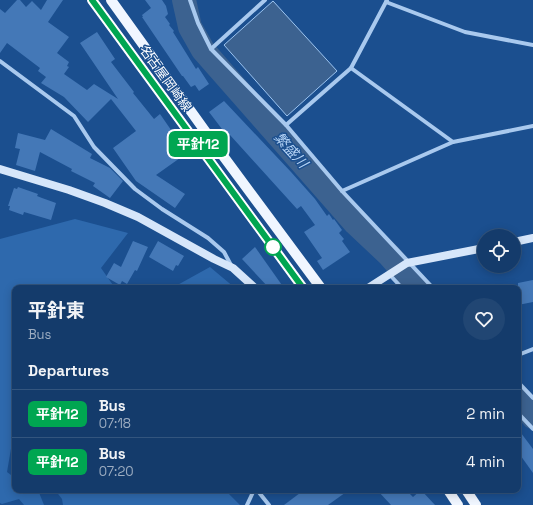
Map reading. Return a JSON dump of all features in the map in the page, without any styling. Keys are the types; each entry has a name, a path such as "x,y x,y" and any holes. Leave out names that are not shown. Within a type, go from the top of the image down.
{"main road":[{"name":"名古屋岡崎線","path":"92,0 301,285"},
{"name":"名古屋岡崎線","path":"111,0 218,149 319,285"},
{"path":"450,493 458,505"},
{"path":"468,493 476,505"}],"street":[{"path":"190,0 198,23 211,49 286,125 342,190 430,285"},
{"path":"211,49 265,0"},
{"path":"286,125 351,68 387,1 465,32 533,45"},
{"path":"0,61 74,116 94,147 135,189 162,209 208,238 224,252 233,268"},
{"path":"351,68 453,142"},
{"path":"342,190 453,142 533,126"},
{"path":"0,169 69,190 138,217 233,268 253,285"},
{"path":"521,241 533,238"},
{"path":"372,285 408,262 477,249"},
{"path":"389,274 399,285"},
{"path":"521,354 533,349"},
{"path":"521,385 533,398"},
{"path":"521,416 533,430"},
{"path":"247,505 254,493"},
{"path":"259,493 269,505"}],"shaded area":[{"path":"273,1 337,71 287,116 224,45"},
{"path":"75,219 128,233 101,268 113,285 12,285 12,443 7,472 12,476 12,493 39,493 44,505 24,505 19,499 2,504 0,503 0,239"},
{"path":"210,267 231,285 177,285"},
{"path":"57,493 228,493 240,505 63,505 62,499"}],"building":[{"path":"17,0 20,0 26,7 32,1 41,10 47,0 63,0 48,22 69,37 57,53 69,62 67,66 69,67 64,74 87,90 94,84 118,99 80,43 97,32 115,59 111,62 134,92 133,93 154,119 160,114 187,153 156,175 185,194 175,208 136,181 113,148 136,131 111,99 88,122 64,97 41,83 46,77 38,71 40,68 7,43 0,53 0,9 5,13"},
{"path":"145,0 162,0 166,6 168,14 165,17 170,24 169,25 196,69 198,67 209,84 199,91 195,85 191,87 182,76 142,17 142,15 151,8"},
{"path":"224,101 291,172 315,199 327,216 329,214 333,220 334,219 342,230 339,233 344,239 342,241 350,252 323,270 317,261 322,258 304,232 315,225 301,206 297,209 230,135 228,137 209,112"},
{"path":"51,129 92,154 90,158 110,168 123,181 110,198 93,186 95,183 71,171 72,169 40,152 35,171 16,165 20,149 15,148 18,133 45,140"},
{"path":"18,187 38,194 37,196 56,203 51,220 24,212 23,215 9,210 10,206 8,206 14,188 17,189"},
{"path":"133,241 148,247 137,271 135,270 127,284 122,281 120,285 106,277 114,263 121,267"},
{"path":"158,241 184,256 173,271 149,257"},
{"path":"255,247 282,285 266,285 242,259"},
{"path":"533,280 533,302 521,304 521,285 518,285 518,283"},
{"path":"521,433 533,449 533,473 521,456"},
{"path":"300,493 345,493 328,505 284,505"},
{"path":"380,493 409,493 413,497 418,493 424,493 435,505 391,505"}],"waterway":[{"name":"繁盛川","path":"184,0 190,27 203,50 355,223 389,255 415,285"},
{"name":"繁盛川","path":"521,403 533,417"}],"bus line":[{"name":"平針12","path":"92,0 301,285"}]}
